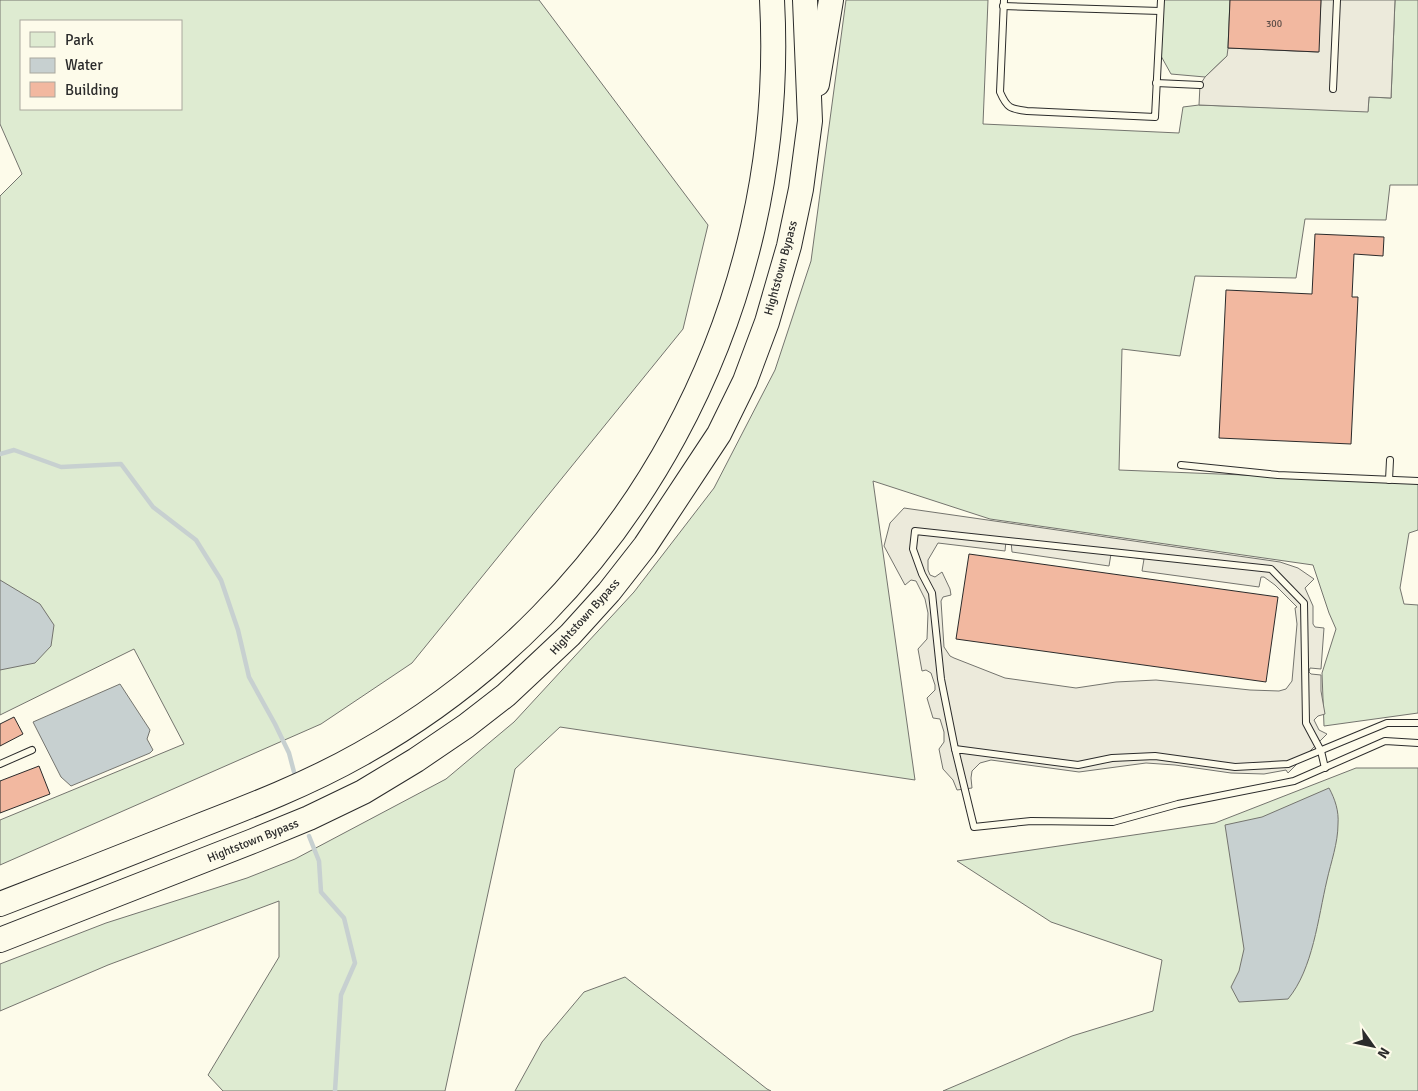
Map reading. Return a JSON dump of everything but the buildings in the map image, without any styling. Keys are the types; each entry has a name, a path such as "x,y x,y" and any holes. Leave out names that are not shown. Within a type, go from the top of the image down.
{"highway":[{"path":"0,904 282,794 360,755 434,708 474,678 556,602 593,560 627,515 657,468 684,419 708,369 737,290 752,236 768,139 772,83 772,0"},
{"name":"Hightstown Bypass","path":"0,940 253,842 309,818 362,792 416,760 466,726 506,695 570,635 609,592 646,546 719,434 745,381 767,322 789,246 801,189 810,121 805,0"},
{"path":"810,121 831,0"}],"lane":[{"path":"1160,12 1004,3 1000,92 1005,104 1013,109 1155,117 1161,0"},
{"path":"1333,89 1337,0"},
{"path":"1156,83 1200,85"},
{"path":"1389,480 1390,460"},
{"path":"1181,465 1278,475 1418,481"},
{"path":"1325,768 1320,751 1306,723 1304,603 1271,569 915,531 913,549 932,594 938,661 943,692 974,827 1031,821 1113,822 1178,804 1294,781 1325,768 1385,741 1418,743"},
{"path":"955,750 1078,765 1112,758 1155,756 1235,767 1288,764 1387,723 1418,723"},
{"path":"0,764 32,750"}],"green space":[{"path":"0,0 539,0 708,225 683,329 412,663 321,724 0,865 0,820 184,744 134,649 0,715 0,196 22,174 0,124"},
{"path":"846,0 988,0 983,124 1179,133 1183,107 1199,105 1368,111 1369,97 1391,98 1395,0 1418,0 1418,185 1390,185 1386,220 1305,219 1296,278 1195,276 1180,356 1122,349 1119,470 1418,482 1418,530 1409,533 1400,588 1404,604 1418,605 1418,713 1324,726 1322,673 1336,629 1313,565 990,519 873,481 915,780 560,727 515,769 445,1091 223,1091 208,1075 279,957 279,901 108,965 0,1011 0,964 106,923 247,878 295,859 446,779 514,722 634,592 714,488 775,370 811,261"},
{"path":"1161,0 1230,0 1228,48 1326,52 1227,56 1205,77 1171,74 1161,56"},
{"path":"1356,768 1418,768 1418,1091 943,1091 1072,1036 1153,1011 1162,960 1051,922 957,861 1215,823"},
{"path":"625,977 771,1091 515,1091 542,1042 584,992"}],"shaded area":[{"path":"1321,0 1395,0 1391,98 1369,97 1368,112 1199,105 1200,85 1205,77 1227,56 1228,48 1318,52"},
{"path":"904,508 1280,562 1298,568 1314,579 1305,588 1313,606 1313,624 1315,627 1324,628 1321,669 1310,668 1309,672 1321,675 1321,691 1325,714 1318,716 1314,720 1319,730 1327,734 1288,773 1286,770 1264,774 1231,773 1146,763 1079,772 991,760 980,763 972,771 972,788 957,790 953,780 943,769 939,749 944,742 944,732 940,719 933,718 927,698 935,690 935,685 931,673 926,670 922,671 918,649 927,639 928,613 925,599 916,581 911,580 905,585 884,546 890,523","holes":["1006,541 1011,541 1012,552 1109,566 1111,554 1144,559 1142,571 1259,587 1261,577 1264,577 1297,607 1295,608 1297,624 1292,681 1286,689 1279,691 1250,690 1156,680 1116,682 1076,688 1005,678 950,656 944,647 941,601 943,597 951,595 950,589 942,572 935,577 930,575 928,560 938,543 1005,551"]}],"water":[{"path":"0,580 40,604 54,625 51,646 35,663 0,670"},
{"path":"120,684 150,730 147,739 153,750 150,753 71,786 61,777 33,722"},
{"path":"1329,788 1337,810 1337,838 1314,942 1303,973 1288,999 1239,1002 1231,987 1239,971 1244,949 1225,825 1262,817"}],"waterway":[{"path":"0,454 14,450 61,467 121,464 153,507 196,540 221,580 238,630 249,677 289,753 294,772"},
{"path":"309,836 319,861 321,892 344,918 355,963 341,995 335,1091"}]}
